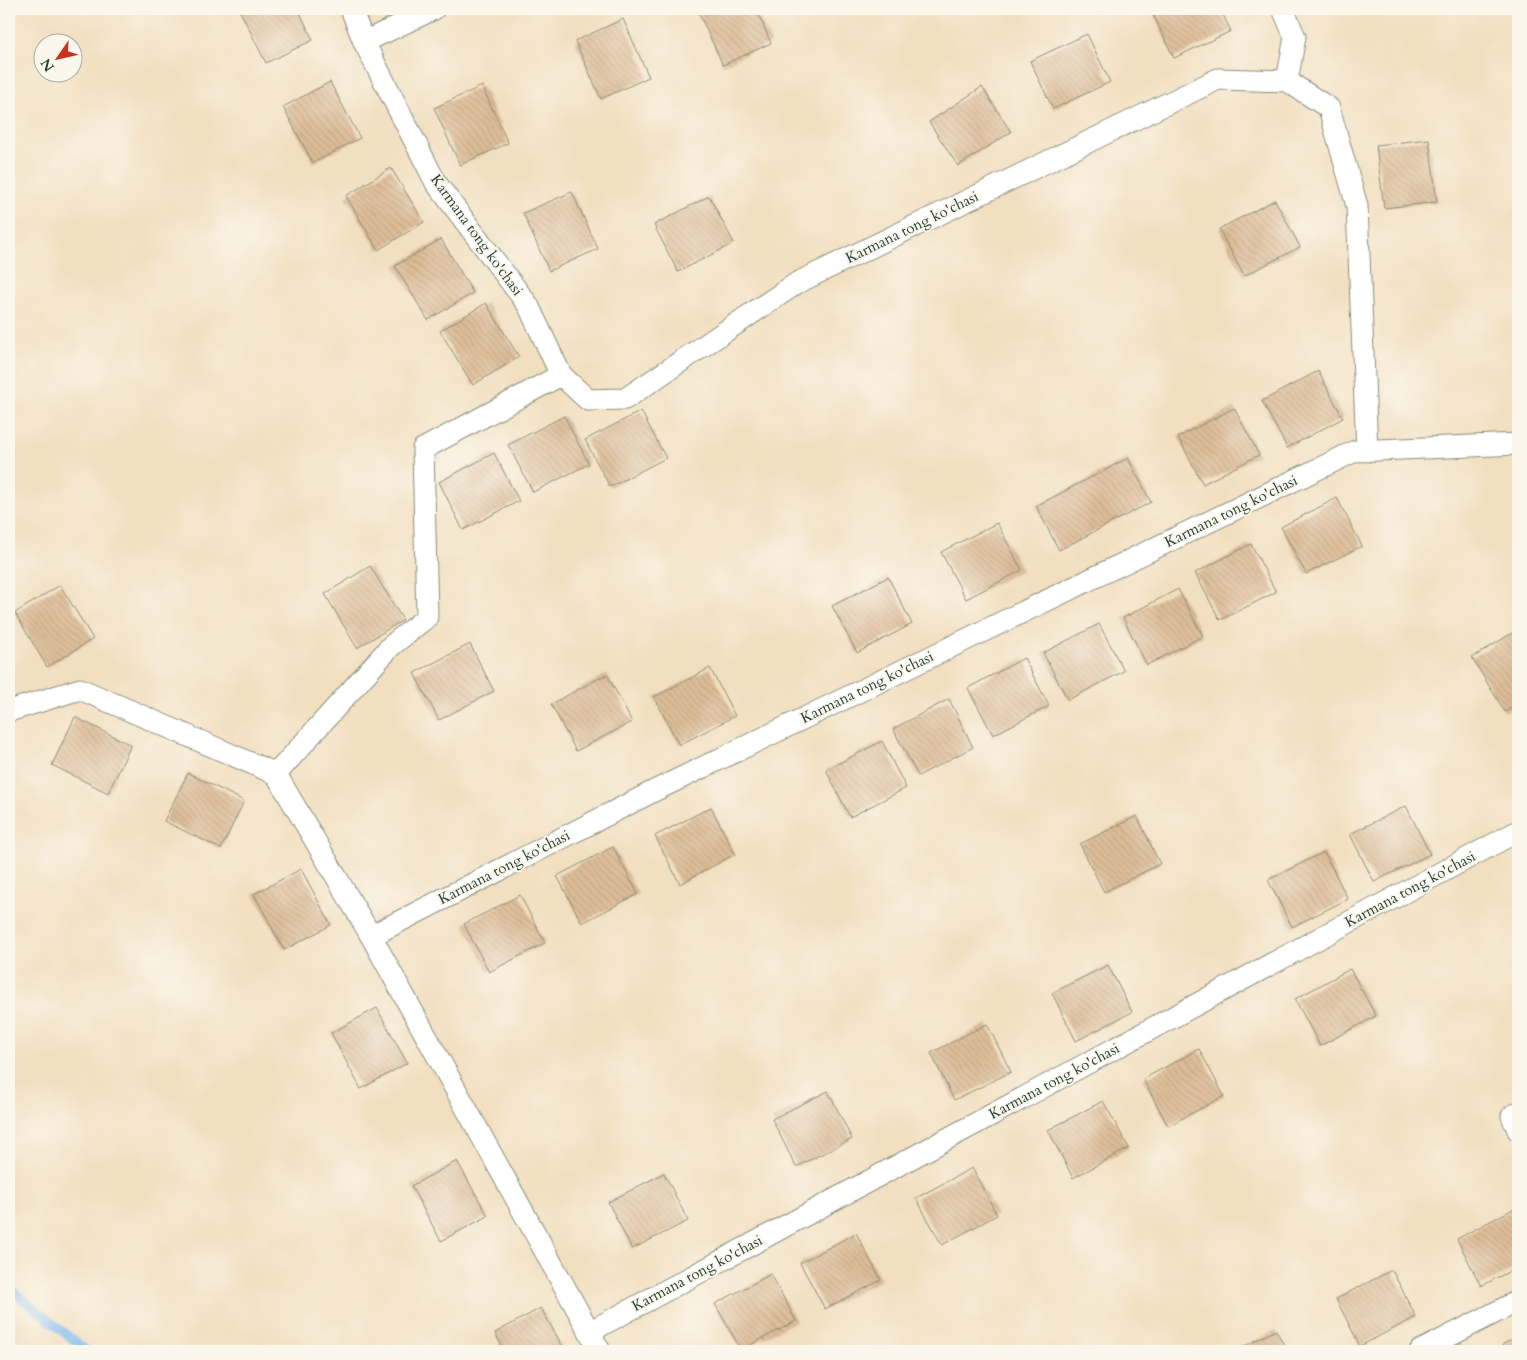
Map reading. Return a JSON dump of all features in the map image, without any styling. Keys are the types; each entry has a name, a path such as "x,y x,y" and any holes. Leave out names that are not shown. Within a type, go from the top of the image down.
{"street":[{"name":"Karmana tong ko'chasi","path":"351,9 364,42 436,183 528,305 561,375 588,400 625,399 796,283 1218,79 1287,81"},
{"path":"364,42 434,9"},
{"path":"1283,9 1295,37 1287,81 1329,108 1357,206 1367,450"},
{"path":"276,774 391,646 427,617 423,449 561,375"},
{"name":"Karmana tong ko'chasi","path":"371,936 654,791 1355,451 1518,444"},
{"path":"9,711 80,689 276,774 371,936 600,1351"},
{"name":"Karmana tong ko'chasi","path":"589,1332 1518,831"},
{"path":"1518,1113 1512,1116 1518,1130"},
{"path":"1420,1351 1518,1301"}],"building":[{"path":"239,9 298,9 313,40 266,63"},
{"path":"697,9 756,9 771,43 723,65"},
{"path":"1220,9 1231,31 1174,58 1151,10"},
{"path":"623,19 649,77 601,99 575,41"},
{"path":"1087,34 1110,82 1053,109 1030,61"},
{"path":"330,82 360,138 313,163 283,107"},
{"path":"482,86 508,143 460,165 434,108"},
{"path":"982,87 1011,132 958,166 929,122"},
{"path":"1429,139 1437,202 1384,208 1376,145"},
{"path":"391,168 424,222 378,250 346,196"},
{"path":"572,192 598,249 549,271 523,213"},
{"path":"709,196 734,243 678,272 654,225"},
{"path":"1275,200 1300,247 1244,276 1219,229"},
{"path":"441,239 473,293 428,320 395,266"},
{"path":"486,303 519,357 473,385 440,331"},
{"path":"1318,371 1343,418 1287,448 1262,401"},
{"path":"1234,408 1259,455 1203,484 1178,437"},
{"path":"641,411 666,458 610,487 585,440"},
{"path":"564,416 589,464 533,492 508,445"},
{"path":"494,453 519,501 463,530 439,482"},
{"path":"1128,458 1151,502 1059,550 1036,506"},
{"path":"1337,498 1362,546 1306,574 1281,527"},
{"path":"997,523 1022,570 966,599 941,552"},
{"path":"1251,544 1276,592 1220,620 1195,573"},
{"path":"370,566 403,620 357,648 325,594"},
{"path":"888,577 912,624 857,653 832,606"},
{"path":"60,585 93,639 47,667 15,613"},
{"path":"1178,589 1203,636 1147,665 1123,618"},
{"path":"1099,624 1124,671 1068,700 1043,653"},
{"path":"1517,630 1518,704 1505,712 1472,658"},
{"path":"470,644 494,691 439,720 414,673"},
{"path":"1024,658 1049,706 993,735 968,688"},
{"path":"710,668 735,716 679,745 654,697"},
{"path":"607,674 632,722 576,751 551,704"},
{"path":"949,699 973,747 918,776 893,729"},
{"path":"75,717 131,745 108,793 52,765"},
{"path":"882,741 906,788 850,817 826,770"},
{"path":"188,773 244,801 221,849 164,821"},
{"path":"1406,806 1430,854 1374,882 1350,834"},
{"path":"711,807 735,854 680,884 655,836"},
{"path":"1137,816 1160,864 1104,892 1080,844"},
{"path":"613,847 638,894 582,923 557,876"},
{"path":"1324,852 1348,899 1292,927 1268,880"},
{"path":"301,869 331,925 284,950 254,894"},
{"path":"520,895 545,943 489,972 464,924"},
{"path":"1108,965 1132,1012 1076,1041 1052,993"},
{"path":"1350,969 1376,1016 1320,1046 1295,999"},
{"path":"377,1008 407,1063 361,1089 331,1033"},
{"path":"987,1024 1011,1072 954,1100 931,1053"},
{"path":"1199,1049 1224,1096 1168,1126 1143,1079"},
{"path":"828,1091 852,1139 796,1167 772,1119"},
{"path":"1103,1101 1129,1148 1073,1178 1048,1130"},
{"path":"457,1161 488,1216 441,1241 411,1186"},
{"path":"972,1168 997,1215 942,1245 916,1198"},
{"path":"664,1173 688,1221 632,1249 608,1202"},
{"path":"1513,1209 1518,1220 1518,1267 1481,1286 1457,1239"},
{"path":"856,1233 881,1280 825,1309 800,1263"},
{"path":"1392,1270 1416,1317 1360,1346 1336,1299"},
{"path":"771,1274 796,1321 741,1350 715,1304"},
{"path":"541,1308 565,1351 504,1351 495,1333"},
{"path":"1276,1330 1287,1351 1235,1351"},
{"path":"1518,1336 1518,1351 1506,1351 1503,1344"}],"waterway":[{"path":"9,1288 87,1351"}]}
